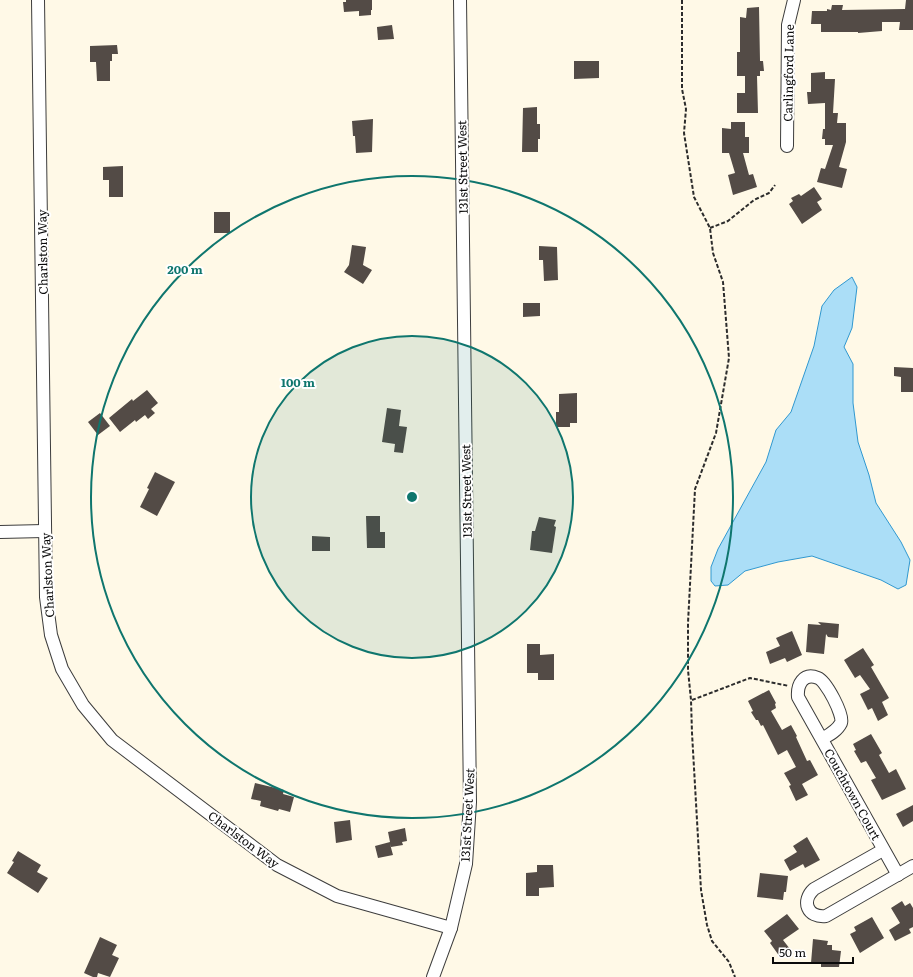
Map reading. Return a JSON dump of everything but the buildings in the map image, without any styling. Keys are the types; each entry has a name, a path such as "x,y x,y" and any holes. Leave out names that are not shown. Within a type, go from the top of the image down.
{"street":[{"name":"Charlston Way","path":"38,0 46,597 51,635 62,668 83,705 112,740 277,865 337,896 451,928"},
{"name":"131st Street West","path":"433,977 451,928 466,864 470,802 460,0"},
{"name":"Carlingford Lane","path":"787,146 788,25 794,0"},
{"path":"0,532 44,531"},
{"name":"Couchtown Court","path":"822,739 835,731 841,723 842,718 840,711 825,684 817,677 806,677 801,681 798,687 798,697 898,875"},
{"name":"Couchtown Court","path":"883,850 814,889 808,898 808,909 812,914 817,917 826,916 913,866"}],"path":[{"path":"682,0 682,90 686,109 684,133 694,197 710,228 713,253 723,282 729,358 716,433 695,489 688,623 688,670 692,700 692,733 701,890 707,925 712,941 729,962 736,977"},
{"path":"710,228 728,221 754,200 769,193 775,185"},
{"path":"692,700 750,678 798,687"}],"water":[{"path":"852,277 857,287 852,328 844,347 853,364 853,403 858,442 869,475 876,503 901,542 910,560 906,585 898,589 881,580 812,556 778,562 745,571 728,585 715,586 711,581 711,567 718,549 766,462 776,430 791,412 814,346 822,306 834,290"}]}
